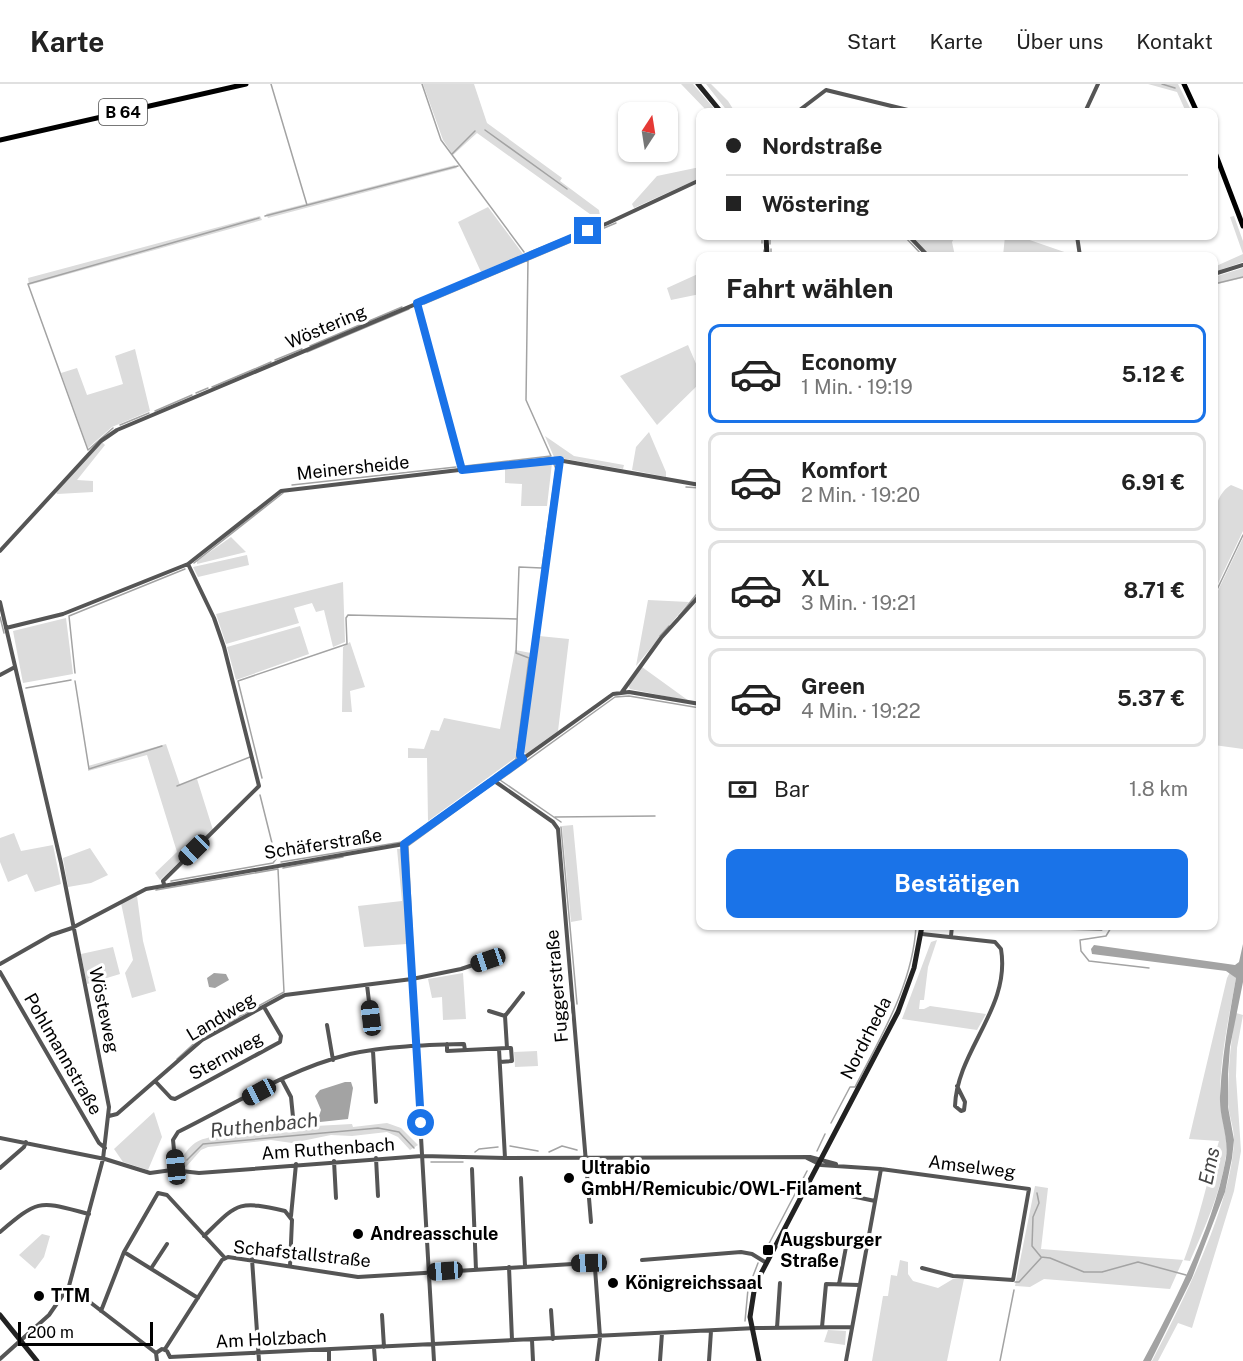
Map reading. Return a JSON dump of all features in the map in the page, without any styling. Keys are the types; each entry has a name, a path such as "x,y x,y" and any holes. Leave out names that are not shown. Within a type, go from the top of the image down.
{"main road":[{"name":"B 64","path":"0,140 246,84"},
{"path":"698,84 718,108"},
{"path":"1184,84 1195,108"},
{"path":"1218,160 1243,226"},
{"name":"Nordrheda","path":"759,1361 751,1329 751,1299 765,1262 898,1012 914,968 922,930"},
{"path":"0,1315 37,1361"}],"street":[{"path":"1087,108 1098,84"},
{"path":"801,108 818,93 830,90 900,108"},
{"name":"Wöstering","path":"0,551 101,441 117,430 608,223 696,182"},
{"path":"913,240 924,252"},
{"path":"1218,273 1243,265"},
{"path":"417,303 462,470"},
{"path":"523,759 520,755 560,460"},
{"name":"Meinersheide","path":"6,628 63,614 188,564 280,491 560,460 696,484"},
{"path":"164,884 163,881 259,786 224,647 214,618 188,564"},
{"name":"Schäferstraße","path":"0,964 51,935 72,928 127,897 164,884 404,844 614,693 622,692 661,638 696,599"},
{"name":"Wösteweg","path":"0,602 61,863 72,928 108,1094 109,1116 103,1159 69,1286 49,1315 0,1359"},
{"path":"0,675 15,667"},
{"path":"622,692 696,703"},
{"name":"Fuggerstraße","path":"493,780 553,822 558,830 591,1222"},
{"path":"404,844 434,1361"},
{"path":"951,936 952,930"},
{"path":"922,934 995,942 1002,949 1003,956 994,1008 969,1055 957,1086 955,1106 961,1111 964,1110 965,1102 957,1086"},
{"name":"Landweg","path":"109,1116 117,1114 202,1040 285,995 412,979 461,969 488,960"},
{"name":"Pohlmannstraße","path":"0,972 99,1143 105,1148"},
{"path":"367,985 371,1018"},
{"path":"507,1048 506,1016 523,993"},
{"name":"Sternweg","path":"155,1081 171,1098 175,1099 280,1042 280,1036 264,1007"},
{"path":"489,1011 506,1016"},
{"path":"327,1025 333,1060"},
{"path":"176,1170 173,1140 178,1132 307,1068 373,1052 447,1044 464,1044 465,1050 511,1048 512,1061 500,1062"},
{"path":"499,1049 505,1158"},
{"path":"373,1052 376,1102"},
{"path":"282,1080 291,1097 293,1117"},
{"name":"Am Ruthenbach","path":"0,1138 103,1159 150,1173 176,1170 199,1173 423,1156 807,1158 819,1161"},
{"path":"0,1168 24,1147 26,1142"},
{"path":"376,1158 378,1196"},
{"path":"334,1161 336,1198"},
{"name":"Amselweg","path":"819,1161 1029,1189 1012,1280 953,1276 922,1268"},
{"path":"290,1266 291,1216 296,1164"},
{"path":"472,1169 476,1270"},
{"path":"846,1361 881,1169"},
{"path":"521,1178 525,1266"},
{"path":"101,1311 124,1252 154,1196 162,1192 225,1258"},
{"path":"832,1192 875,1201"},
{"path":"0,1232 36,1204 50,1204 89,1214"},
{"path":"204,1236 237,1206 278,1209 291,1216"},
{"path":"152,1267 167,1244"},
{"path":"839,1284 846,1247"},
{"path":"124,1252 152,1267 198,1298"},
{"path":"642,1260 741,1252 752,1254 765,1262"},
{"name":"Schafstallstraße","path":"165,1349 225,1258 252,1259 358,1277 525,1266 592,1265 600,1336"},
{"path":"252,1259 259,1361"},
{"path":"509,1267 512,1341"},
{"path":"777,1328 780,1283"},
{"path":"822,1327 825,1286 828,1283 860,1285"},
{"path":"69,1286 75,1288 156,1353"},
{"path":"551,1310 553,1339"},
{"path":"382,1315 384,1347"},
{"name":"Am Holzbach","path":"169,1360 433,1344 751,1329 852,1327"},
{"path":"709,1361 711,1331"},
{"path":"660,1361 662,1333"},
{"path":"597,1361 600,1336"},
{"path":"532,1340 533,1361"},
{"path":"374,1348 375,1361"},
{"path":"156,1353 165,1349 169,1360"},
{"path":"328,1350 329,1361"},
{"path":"156,1353 156,1360"}],"shaded area":[{"path":"423,84 474,84 487,123 562,178 560,181 599,210 601,222 477,133 453,155 443,140"},
{"path":"681,84 693,84 714,108 704,108"},
{"path":"706,84 711,84 732,108 725,108"},
{"path":"1148,84 1178,84 1190,108 1184,108 1177,92"},
{"path":"455,165 457,168 268,218 266,214"},
{"path":"696,168 696,180 634,208 632,204 657,176"},
{"path":"488,207 523,254 481,272 458,222"},
{"path":"260,216 262,220 29,285 28,278"},
{"path":"1234,216 1243,241 1243,254 1230,217"},
{"path":"916,240 953,240 954,252 927,252"},
{"path":"1005,240 1030,240 1064,252 1003,252"},
{"path":"1243,254 1243,262 1218,271 1218,265"},
{"path":"1243,268 1243,278 1218,284 1218,276"},
{"path":"696,275 696,295 671,300 667,288"},
{"path":"688,345 696,364 696,387 657,425 620,376"},
{"path":"135,349 150,411 112,427 88,448 61,373 77,368 87,395 123,384 115,356"},
{"path":"649,432 666,477 632,470 636,447"},
{"path":"545,436 574,456 624,465 623,469 554,457"},
{"path":"102,442 105,445 77,480 93,481 93,492 57,494 56,492"},
{"path":"552,463 547,506 521,506 522,484 505,483 505,468"},
{"path":"1231,485 1243,490 1243,531 1218,584 1218,502 1222,493"},
{"path":"231,537 246,552 197,564 197,561"},
{"path":"1243,538 1243,749 1218,746 1218,591"},
{"path":"247,555 249,565 198,577 193,567"},
{"path":"343,582 345,642 333,647 324,610 316,612 312,603 294,608 299,623 226,644 216,614"},
{"path":"648,600 689,602 636,666"},
{"path":"66,618 73,674 23,683 13,631"},
{"path":"300,626 309,654 236,680 227,647"},
{"path":"539,636 569,639 558,731 526,754 523,751"},
{"path":"350,642 365,687 350,691 352,712 342,712 343,647"},
{"path":"515,650 531,653 515,758 428,821 427,758 408,758 408,748 424,749 431,730 439,731 444,718 500,729"},
{"path":"642,667 689,701 630,689 628,685"},
{"path":"166,744 180,785 197,779 213,830 160,880 155,873 177,852 147,755 88,771 88,766"},
{"path":"573,825 582,920 571,922 562,826"},
{"path":"14,833 21,851 53,845 61,884 35,892 27,874 8,882 0,862 0,838"},
{"path":"90,848 108,875 91,883 68,887 63,858"},
{"path":"397,849 401,849 407,944 364,947 358,906 402,901"},
{"path":"137,896 143,941 156,991 132,998 125,973 133,960 121,903"},
{"path":"937,940 928,967 924,1000 920,1000 919,1009 930,1006 986,1014 977,1030 902,1019 931,942"},
{"path":"1243,944 1243,982 1230,1047 1228,1074 1228,1107 1234,1140 1225,1192 1192,1278 1151,1361 1143,1361 1192,1262 1220,1184 1227,1150 1220,1104 1221,1081 1236,978 1226,971 1092,954 1091,949 1094,945 1235,965 1239,962"},
{"path":"113,947 120,974 87,984 81,954"},
{"path":"1230,972 1236,978 1220,1082 1226,1156 1216,1196 1190,1261 1183,1260 1170,1289 1044,1279 1030,1287 1015,1286 1035,1186 1048,1188 1041,1249 1184,1260 1199,1216 1219,1141 1189,1139"},
{"path":"214,973 226,974 229,980 215,988 209,987 207,978"},
{"path":"463,973 466,1019 443,1020 442,997 432,998 428,979"},
{"path":"1236,1013 1243,1015 1237,1048 1236,1076 1241,1151 1234,1191 1192,1328 1178,1323 1158,1361 1152,1361 1191,1283 1225,1194 1234,1140 1228,1092"},
{"path":"537,1051 538,1066 515,1067 514,1052"},
{"path":"351,1082 353,1088 348,1119 320,1122 318,1119 321,1110 315,1096 320,1090"},
{"path":"154,1112 162,1137 148,1170 123,1162 114,1149"},
{"path":"387,1123 401,1128 418,1145 410,1150 398,1137 387,1132 352,1136 331,1135 292,1143 271,1140 208,1147 201,1150 186,1167 179,1164 179,1161 195,1143 221,1135 294,1132 315,1126 352,1124 353,1127"},
{"path":"42,1234 50,1236 44,1257 35,1269 19,1255"},
{"path":"900,1260 908,1262 908,1274 913,1281 938,1288 953,1279 964,1279 947,1361 872,1361 883,1296 888,1296 891,1275 897,1276"},
{"path":"828,1330 846,1331 845,1345 824,1342"}],"waterway":[{"path":"271,84 307,205"},
{"path":"422,84 441,140 524,252"},
{"path":"1162,84 1175,88"},
{"path":"485,130 567,189"},
{"path":"452,154 475,131"},
{"path":"265,216 458,166"},
{"path":"113,428 88,450 28,284 259,218"},
{"path":"530,252 601,223"},
{"path":"424,304 616,223"},
{"path":"908,240 919,252"},
{"path":"469,279 518,257"},
{"path":"465,466 551,456 526,400 528,259"},
{"path":"1218,283 1243,277"},
{"path":"429,295 438,292"},
{"path":"310,346 402,307"},
{"path":"307,352 409,309"},
{"path":"275,360 302,349"},
{"path":"212,387 271,362"},
{"path":"196,393 208,388"},
{"path":"155,411 192,395"},
{"path":"120,425 149,413"},
{"path":"495,775 516,759 529,658 516,653 519,567 542,568 556,469 553,462"},
{"path":"292,485 456,467"},
{"path":"686,487 696,488"},
{"path":"194,563 283,493"},
{"path":"1218,588 1243,535"},
{"path":"75,673 69,616 185,569"},
{"path":"679,616 696,595"},
{"path":"262,778 238,681 347,644 346,618 348,615 517,619"},
{"path":"0,617 4,633"},
{"path":"660,636 669,626"},
{"path":"26,688 71,680"},
{"path":"75,681 89,769 162,746"},
{"path":"561,822 500,780 615,697 629,696 696,707"},
{"path":"177,786 250,757"},
{"path":"281,862 402,842 488,780"},
{"path":"414,972 408,846 493,784"},
{"path":"171,881 273,863 276,859 260,795"},
{"path":"555,817 655,816"},
{"path":"561,827 577,1004"},
{"path":"283,868 343,857"},
{"path":"156,890 278,869 284,992 200,1038 177,1059"},
{"path":"831,1123 850,1087 855,1087 894,1009 909,968 916,930"},
{"path":"1110,930 1106,936 1080,940 1081,951 1089,961 1149,968"},
{"name":"Ruthenbach","path":"187,1160 203,1144 378,1128 399,1132 414,1148"},
{"path":"817,1151 825,1134"},
{"name":"Ruthenbach","path":"510,1146 538,1151"},
{"name":"Ruthenbach","path":"549,1152 562,1146 577,1150"},
{"name":"Ruthenbach","path":"475,1152 479,1149 498,1147"},
{"name":"Ruthenbach","path":"431,1162 463,1162"},
{"path":"763,1255 807,1171"},
{"name":"Ruthenbach","path":"1037,1193 1039,1203 1033,1217 1032,1246 1041,1257 1050,1258 1084,1272 1102,1272 1138,1262 1186,1275"},
{"path":"1015,1282 1019,1282 1041,1258"},
{"path":"745,1321 748,1289 758,1263"},
{"path":"1000,1361 1014,1290"}],"place":[{"name":"Ultrabio GmbH/Remicubic/OWL-Filament","path":"569,1178"},
{"name":"Andreasschule","path":"358,1234"},
{"name":"Augsburger Straße","path":"768,1250"},
{"name":"Königreichssaal","path":"613,1283"},
{"name":"TTM","path":"39,1296"}],"route":[{"path":"421,1123 404,844 523,759 520,755 560,460 552,459 462,470 417,303 588,231"}],"water label":[{"name":"Ems","path":"1209,1166"}]}
